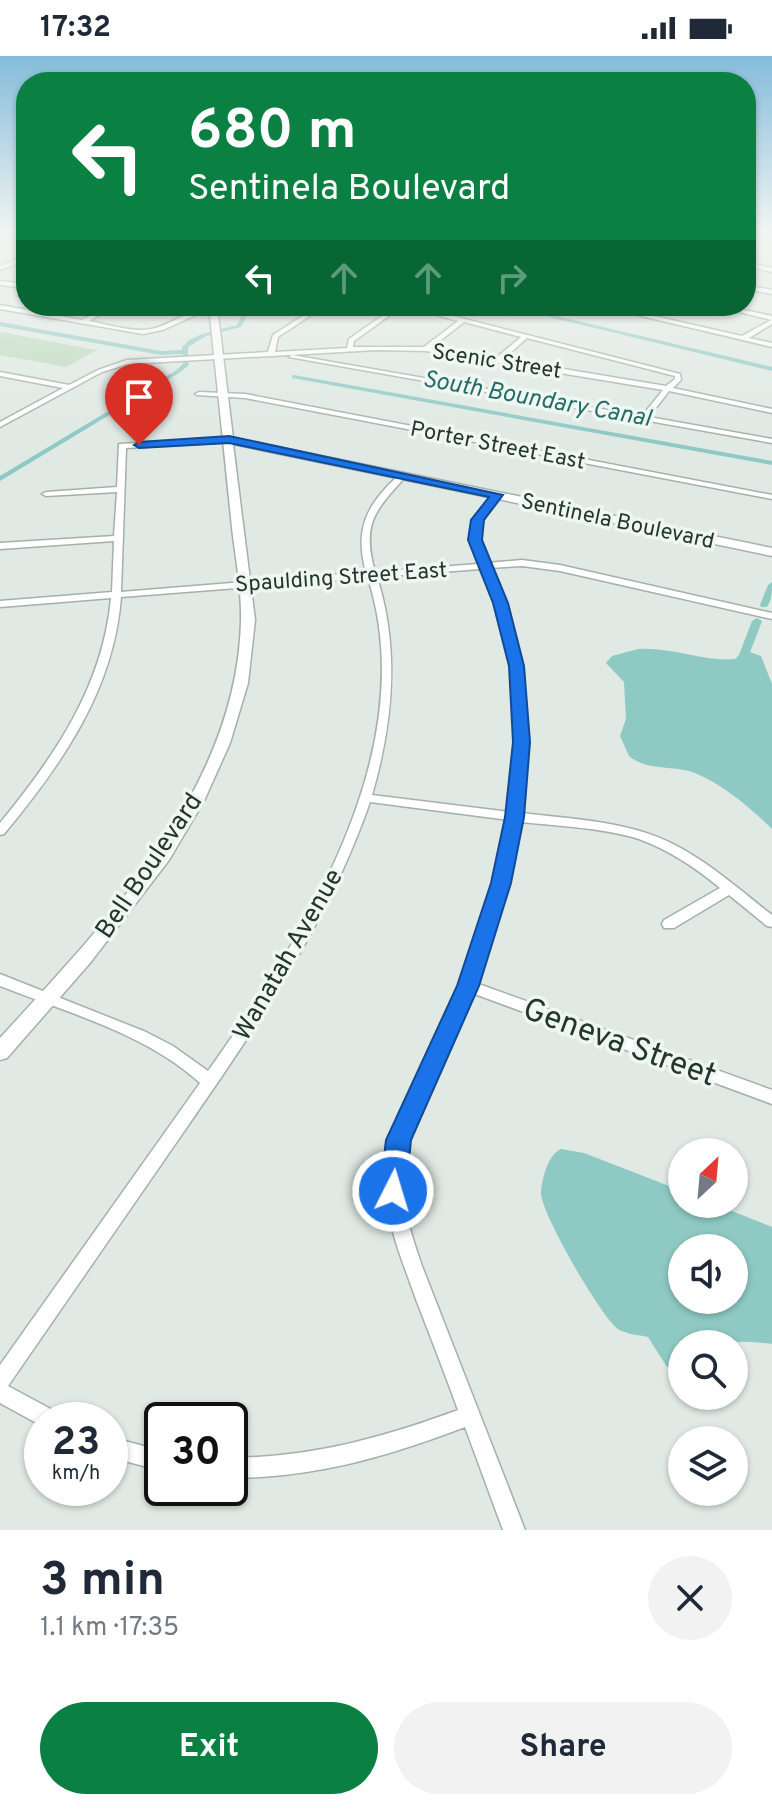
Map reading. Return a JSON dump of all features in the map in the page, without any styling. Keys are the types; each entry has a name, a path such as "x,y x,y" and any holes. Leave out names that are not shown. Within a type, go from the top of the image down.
{"street":[{"path":"53,316 151,331 183,316"},
{"path":"83,321 93,316"},
{"name":"Bell Boulevard","path":"0,1052 47,1000 142,883 181,825 222,743 240,689 247,640 245,584 214,316"},
{"path":"271,354 275,336 306,316"},
{"path":"350,349 351,340 386,316"},
{"path":"447,316 678,376 678,380 644,419"},
{"path":"646,316 772,345"},
{"path":"744,338 772,319"},
{"path":"426,349 463,320"},
{"path":"499,359 526,336"},
{"name":"Scenic Street","path":"0,425 100,371 127,362 220,360 350,349 426,349 499,359 668,388 772,411"},
{"path":"282,353 299,359 772,441"},
{"path":"0,374 69,387"},
{"name":"Porter Street East","path":"199,394 223,394 772,497"},
{"path":"0,831 50,766 85,709 105,659 112,634 122,446 229,440"},
{"name":"Sentinela Boulevard","path":"229,440 772,552"},
{"name":"Wanatah Avenue","path":"0,1381 210,1082 273,988 316,912 366,798 378,747 387,683 384,627 365,535 368,520 378,502 403,475"},
{"path":"46,494 121,489"},
{"path":"497,495 476,525 475,540 500,603 517,666 522,742 515,817 501,883 468,986 398,1140 393,1191 404,1240 514,1530"},
{"path":"0,546 118,538"},
{"name":"Spaulding Street East","path":"0,604 485,565 541,565 772,616"},
{"path":"366,798 647,837 681,853 772,922"},
{"path":"669,924 729,889"},
{"path":"0,980 77,1009 173,1053 199,1070 210,1082"},
{"name":"Geneva Street","path":"468,986 772,1097"},
{"path":"0,1392 24,1405"},
{"path":"248,1467 296,1466 337,1460 398,1443 470,1415"}],"green space":[{"path":"0,332 97,350 66,367 0,355"}],"water":[{"path":"638,649 723,659 735,659 744,650 761,656 772,684 772,829 744,804 700,775 642,764 629,756 620,736 626,719 624,682 606,663 612,656"},
{"path":"561,1149 584,1153 668,1186 668,1218 748,1217 772,1227 772,1344 748,1342 748,1330 668,1330 667,1367 648,1337 618,1329 586,1286 551,1221 541,1193 549,1162"}],"waterway":[{"path":"185,352 185,347 197,338 239,326 244,316"},
{"path":"549,316 772,369"},
{"name":"South Boundary Canal","path":"0,324 161,353 185,352"},
{"path":"0,479 177,372 186,365 185,360"},
{"name":"South Boundary Canal","path":"294,377 772,463"},
{"path":"764,605 772,585"},
{"path":"744,655 757,621"}],"route":[{"path":"139,445 229,440 497,495 478,520 475,540 500,603 517,666 522,742 515,817 501,883 468,986 398,1140 393,1191"}]}
